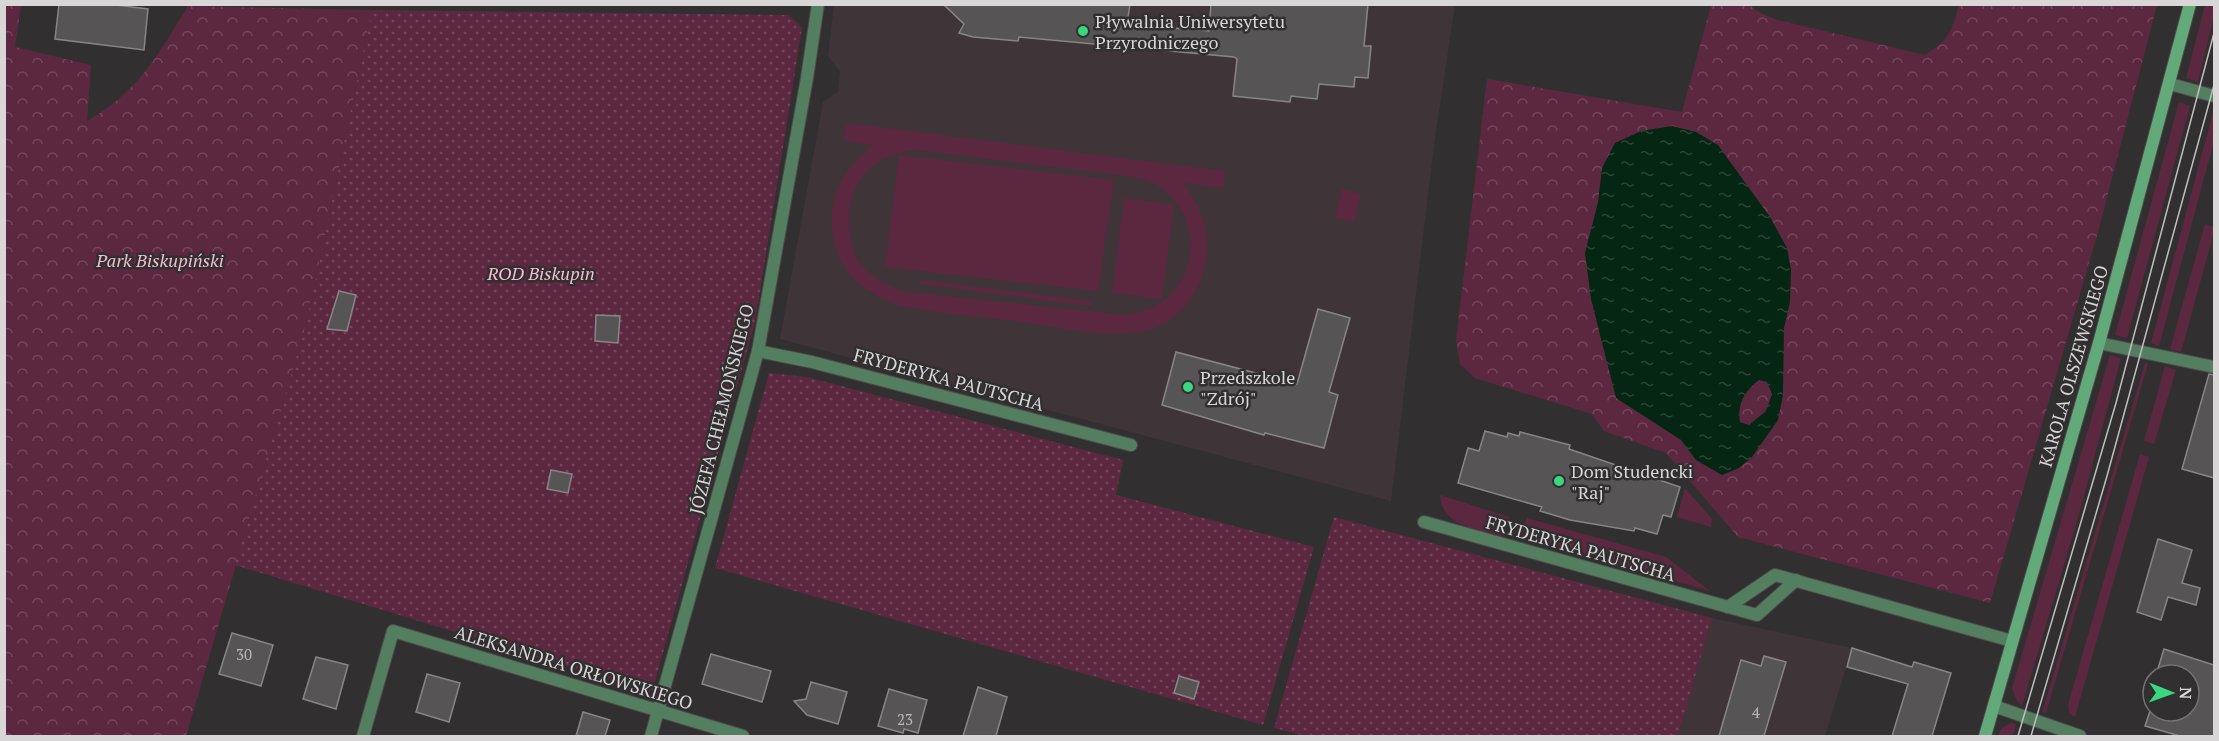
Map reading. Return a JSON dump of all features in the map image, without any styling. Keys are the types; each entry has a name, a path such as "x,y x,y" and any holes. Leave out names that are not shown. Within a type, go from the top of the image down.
{"street":[{"name":"JÓZEFA CHEŁMOŃSKIEGO","path":"651,736 758,351 818,4"},
{"name":"KAROLA OLSZEWSKIEGO","path":"1985,736 2099,343 2190,4"},
{"path":"2170,84 2214,96"},
{"path":"2099,343 2214,367"},
{"name":"FRYDERYKA PAUTSCHA","path":"758,351 812,362 1131,446"},
{"name":"FRYDERYKA PAUTSCHA","path":"1424,522 1756,615 1796,580"},
{"path":"1728,607 1775,575 2012,641"},
{"name":"ALEKSANDRA ORŁOWSKIEGO","path":"363,736 393,631 743,736"},
{"path":"1994,706 2079,736"}],"shaded area":[{"path":"834,5 1455,5 1434,145 1391,501 780,339 823,102 838,92 840,71 828,56"},
{"path":"1712,618 1852,648 1825,736 1678,736"}],"green space":[{"name":"Park Biskupiński","path":"4,5 21,5 15,47 91,65 87,121 121,97 146,71 188,6 372,10 306,325 186,736 5,736"},
{"path":"1711,5 1749,5 1762,14 1778,20 1925,55 1939,45 1948,34 1959,5 2157,5 2098,232 1990,603 1738,537 1666,453 1604,431 1592,414 1475,378 1460,364 1456,341 1487,79 1682,112"},
{"path":"2205,5 2214,5 2214,16 2198,82 2186,78"},
{"name":"ROD Biskupin","path":"372,10 789,15 802,28 755,322 652,692 235,565 306,325"},
{"path":"2179,102 2190,106 2127,338 2115,335"},
{"path":"2214,109 2214,141 2159,346 2151,343"},
{"path":"846,123 1225,171 1223,188 1183,183 1201,214 1207,237 1206,261 1200,282 1186,305 1173,318 1157,327 1123,333 1083,331 935,312 893,304 855,281 842,264 836,250 832,220 837,190 853,164 873,145 844,141","holes":["917,150 1135,177 1155,184 1171,197 1182,211 1191,243 1184,275 1175,290 1158,305 1141,312 1127,315 904,292 884,283 865,269 853,249 849,218 850,202 855,188 873,166 885,158 900,153"]},
{"path":"899,155 1114,180 1098,291 885,267"},
{"path":"1342,189 1361,194 1354,222 1335,218"},
{"path":"1124,198 1174,205 1162,299 1112,293"},
{"path":"2205,224 2214,227 2214,232 2181,352 2170,349"},
{"path":"921,280 1091,301 1091,306 921,284"},
{"path":"2110,355 2121,358 2078,518 2022,706 2017,701 2012,688"},
{"path":"2145,363 2148,364 2046,713 2042,713"},
{"path":"2165,366 2176,370 2154,444 2144,441"},
{"path":"769,373 807,377 1123,460 1116,495 1314,547 1263,725 715,568"},
{"path":"2140,454 2149,457 2075,717 2069,713 2068,705"},
{"path":"1685,488 1712,519 1711,527 1677,517"},
{"path":"1440,495 1509,517 1504,537 1473,529 1454,520 1442,506"},
{"path":"1334,517 1712,618 1678,736 1305,736 1274,728"},
{"path":"1527,518 1666,557 1710,591 1521,538"},
{"path":"2010,723 2016,724 2013,736 1998,736 2001,729"}],"water":[{"path":"1672,126 1696,132 1718,145 1770,217 1787,248 1791,270 1790,302 1784,328 1783,395 1778,420 1752,457 1739,468 1722,475 1696,460 1681,440 1616,398 1591,299 1585,253 1598,202 1602,168 1615,143 1641,131","holes":["1759,380 1767,382 1772,394 1766,411 1749,425 1740,422 1741,403 1746,393"]}],"building":[{"path":"59,4 108,4 148,9 144,50 55,39"},
{"path":"943,4 1130,4 1127,24 1209,31 1211,4 1368,4 1364,46 1371,46 1368,78 1355,77 1354,87 1319,84 1317,99 1291,96 1290,102 1233,96 1237,59 1234,57 1019,37 1018,41 973,37 959,33 964,24"},
{"path":"339,291 356,295 347,331 327,329"},
{"path":"1318,309 1350,318 1329,392 1338,395 1324,448 1265,433 1264,435 1162,405 1176,352 1297,384"},
{"path":"596,315 620,316 618,343 595,341"},
{"path":"2209,374 2214,375 2214,478 2182,469"},
{"name":"Dom Studencki \"Raj\"","path":"1485,431 1507,437 1508,433 1519,436 1520,432 1570,445 1569,449 1680,487 1671,517 1663,515 1657,534 1635,528 1634,531 1570,520 1540,511 1542,507 1458,483 1468,448 1479,451"},
{"path":"551,470 572,474 568,493 547,489"},
{"path":"2158,539 2192,550 2182,583 2200,588 2196,605 2168,597 2161,620 2137,612"},
{"path":"232,633 273,645 261,686 219,674"},
{"path":"1852,648 1912,667 1914,662 1951,673 1932,736 1892,736 1908,684 1847,667"},
{"path":"2164,649 2214,665 2214,736 2180,736 2145,726 2146,723 2201,723 2201,663 2160,663"},
{"path":"711,654 771,671 762,702 702,684"},
{"path":"1764,656 1786,662 1764,736 1719,736 1741,660 1761,666"},
{"path":"316,657 348,665 336,709 303,699"},
{"path":"427,674 460,683 449,722 416,712"},
{"path":"1179,676 1199,682 1194,699 1174,693"},
{"path":"811,682 847,692 838,724 807,715 794,701 806,699"},
{"path":"978,687 1007,697 996,736 963,736"},
{"path":"889,689 927,700 918,733 904,729 903,733 878,726"},
{"path":"583,712 610,720 605,736 576,736"}],"tram line":[{"path":"2018,736 2116,403 2214,33"},
{"path":"2031,736 2107,476 2214,85"}],"place":[{"name":"Pływalnia Uniwersytetu Przyrodniczego","path":"1083,31"},
{"name":"Przedszkole \"Zdrój\"","path":"1188,387"},
{"name":"Dom Studencki \"Raj\"","path":"1559,481"}]}
